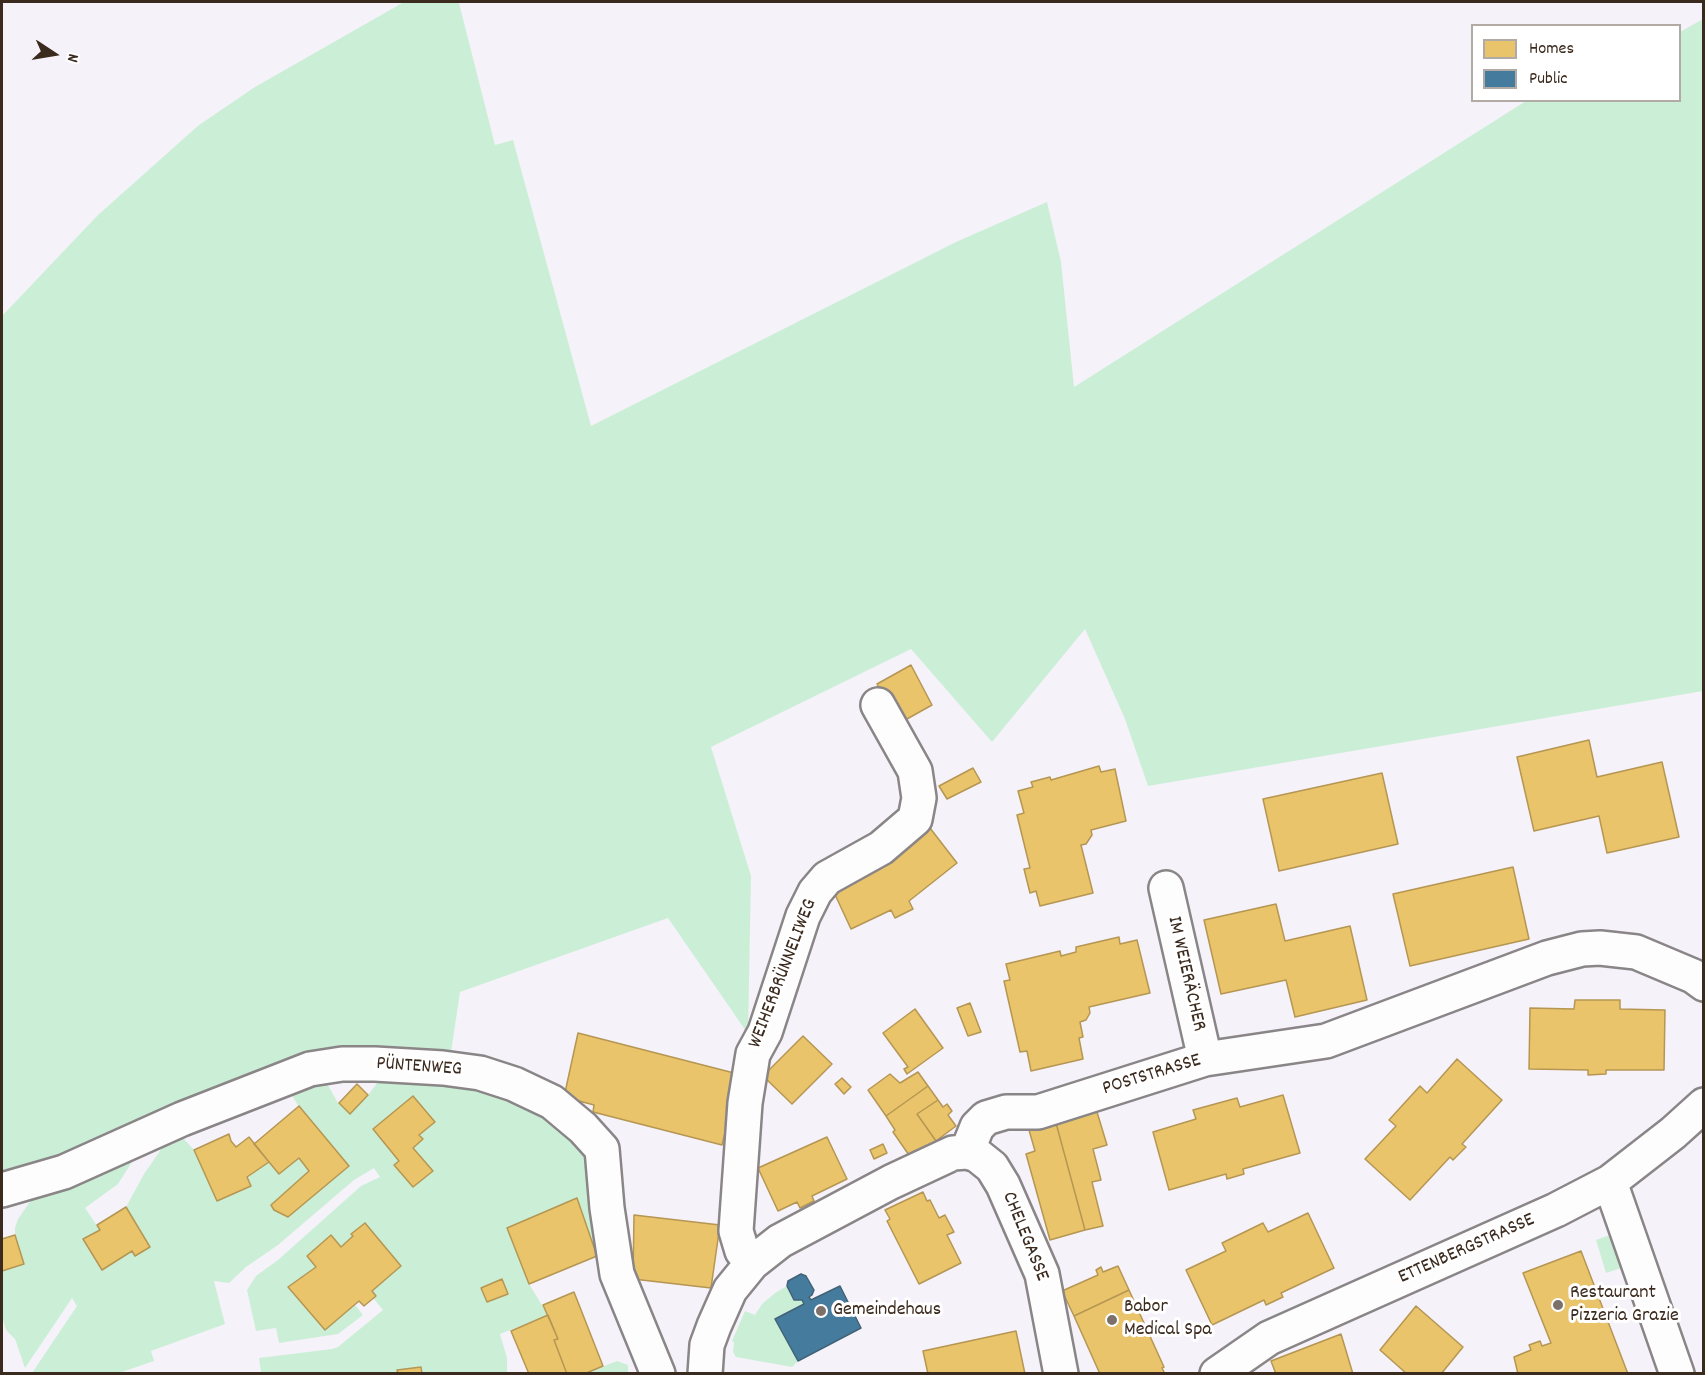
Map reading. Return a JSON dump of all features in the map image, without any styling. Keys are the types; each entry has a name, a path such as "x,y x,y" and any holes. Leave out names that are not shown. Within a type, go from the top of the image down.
{"street":[{"name":"WEIHERBRÜNNELIWEG","path":"752,1263 742,1251 736,1232 746,1103 753,1054 765,1032 803,916 815,892 827,878 881,848 915,819 919,798 915,771 878,705"},
{"name":"IM WEIERÄCHER","path":"1166,888 1205,1059"},
{"name":"POSTSTRASSE","path":"967,1152 977,1127 986,1118 1006,1112 1038,1112 1205,1059 1326,1041 1547,958 1582,948 1636,952 1693,976 1704,984"},
{"name":"PÜNTENWEG","path":"2,1190 64,1172 182,1119 310,1069 342,1064 375,1064 444,1068 480,1073 514,1084 552,1102 583,1128 602,1149 607,1208 617,1274 658,1374"},
{"name":"ETTENBERGSTRASSE","path":"1217,1374 1269,1338 1556,1210 1610,1182 1704,1106"},
{"path":"705,1374 707,1345 714,1326 730,1290 752,1263 780,1241 891,1182 953,1153 967,1152"},
{"name":"CHELEGASSE","path":"967,1152 977,1155 992,1167 1004,1185 1042,1274 1061,1374"},
{"path":"1610,1182 1677,1374"}],"green space":[{"path":"404,2 459,3 495,145 513,140 591,426 956,242 1047,202 1061,262 1074,387 1524,102 1681,102 1681,31 1703,19 1703,691 1148,786 1125,719 1085,629 992,742 911,649 711,747 751,876 748,1034 668,918 460,992 450,1059 357,1054 59,1162 2,1179 2,316 98,215 199,125 255,87"},
{"path":"388,1069 446,1072 535,1103 588,1155 602,1255 597,1256 577,1198 507,1228 529,1284 548,1315 500,1334 507,1358 507,1374 422,1373 420,1367 398,1370 398,1374 383,1372 261,1373 259,1358 338,1347 383,1310 373,1298 376,1296 372,1291 401,1266 365,1223 341,1247 331,1235 307,1256 316,1267 289,1287 325,1330 355,1305 363,1315 338,1334 279,1343 276,1328 256,1331 247,1290 256,1276 278,1260 361,1186 380,1177 374,1168 354,1180 278,1245 246,1267 229,1283 214,1281 225,1324 151,1351 154,1361 119,1373 32,1373 77,1306 72,1298 25,1368 15,1339 6,1330 2,1316 2,1271 24,1264 15,1228 18,1219 36,1193 137,1154 118,1184 85,1208 100,1230 83,1240 102,1270 132,1251 136,1256 150,1247 126,1207 144,1174 175,1129 194,1150 229,1134 236,1146 249,1137 255,1144 299,1107 291,1094 320,1071 338,1103 357,1084 368,1095"},
{"path":"1610,1235 1616,1241 1624,1267 1606,1273 1596,1240"},
{"path":"787,1286 794,1300 802,1300 804,1304 775,1319 798,1361 792,1367 736,1357 732,1341 745,1311 755,1315 762,1304"},
{"path":"617,1361 628,1365 628,1373 584,1374"}],"building: Homes":[{"path":"911,665 932,705 898,724 877,684"},
{"path":"1589,740 1597,777 1662,762 1679,837 1607,853 1599,816 1534,831 1517,757"},
{"path":"1099,766 1101,772 1115,769 1126,821 1091,830 1092,835 1086,844 1081,845 1093,893 1040,906 1036,891 1030,893 1024,869 1030,868 1017,815 1024,813 1018,791 1033,787 1031,782 1050,777 1051,780"},
{"path":"973,768 981,782 947,799 939,786"},
{"path":"1382,773 1398,844 1279,871 1263,799"},
{"path":"930,828 957,863 909,901 913,909 895,918 891,910 851,929 831,886 889,861"},
{"path":"1513,867 1529,939 1410,966 1393,894"},
{"path":"1276,904 1285,941 1350,926 1367,1000 1295,1017 1286,980 1221,994 1204,920"},
{"path":"1119,937 1120,944 1137,940 1150,993 1089,1007 1090,1013 1086,1020 1080,1022 1083,1037 1079,1038 1083,1059 1031,1071 1027,1051 1020,1052 1004,981 1010,980 1006,964 1060,951 1061,956 1076,952 1076,947"},
{"path":"1575,1000 1620,1000 1620,1009 1665,1010 1664,1070 1606,1070 1606,1074 1588,1075 1588,1070 1529,1069 1530,1008 1574,1009"},
{"path":"970,1003 981,1032 968,1036 957,1008"},
{"path":"915,1009 943,1048 907,1074 904,1069 908,1067 883,1033"},
{"path":"578,1033 734,1073 736,1089 722,1145 593,1112 594,1105 564,1097"},
{"path":"803,1036 832,1064 792,1104 763,1076"},
{"path":"1457,1059 1502,1100 1462,1144 1466,1147 1453,1160 1450,1157 1410,1200 1365,1159 1396,1126 1389,1120 1420,1086 1427,1093"},
{"path":"918,1072 928,1086 886,1116 868,1090 890,1074 900,1083"},
{"path":"842,1078 851,1087 844,1094 835,1084"},
{"path":"357,1084 368,1095 350,1114 339,1103"},
{"path":"928,1086 938,1100 917,1114 936,1141 911,1158 893,1132 895,1130 886,1116"},
{"path":"1283,1095 1300,1153 1243,1169 1244,1174 1227,1179 1226,1174 1169,1190 1153,1132 1196,1119 1193,1110 1237,1098 1240,1107"},
{"path":"413,1096 435,1122 419,1135 423,1139 413,1148 433,1171 413,1187 394,1165 399,1161 373,1129"},
{"path":"938,1100 943,1107 947,1104 952,1111 948,1115 956,1126 936,1141 917,1114"},
{"path":"299,1106 349,1166 288,1217 274,1210 271,1205 309,1171 299,1158 279,1174 254,1144"},
{"path":"1097,1112 1107,1145 1093,1149 1101,1180 1092,1182 1103,1226 1085,1230 1056,1123"},
{"path":"1056,1123 1085,1230 1050,1240 1026,1154 1035,1151 1029,1130"},
{"path":"229,1134 236,1147 249,1137 269,1162 247,1177 251,1186 217,1201 194,1150"},
{"path":"827,1137 847,1179 812,1196 814,1201 800,1208 797,1202 778,1211 758,1168"},
{"path":"883,1144 887,1153 874,1159 870,1150"},
{"path":"923,1192 939,1218 945,1215 954,1232 947,1235 961,1263 919,1284 887,1221 890,1219 885,1210"},
{"path":"577,1198 597,1256 529,1284 507,1228"},
{"path":"126,1207 150,1247 135,1256 132,1251 102,1270 83,1239 100,1230 97,1225"},
{"path":"1308,1213 1334,1268 1281,1293 1283,1297 1266,1305 1264,1300 1212,1325 1186,1270 1226,1251 1222,1243 1263,1223 1268,1232"},
{"path":"634,1215 720,1225 711,1288 633,1279"},
{"path":"365,1223 401,1266 372,1291 376,1296 364,1306 359,1301 325,1330 288,1287 316,1267 307,1256 331,1235 341,1247 353,1236 351,1234"},
{"path":"15,1235 24,1264 2,1271 2,1239"},
{"path":"1581,1251 1628,1374 1518,1374 1514,1357 1531,1350 1529,1345 1540,1341 1542,1346 1551,1343 1523,1273"},
{"path":"1118,1266 1129,1290 1074,1316 1062,1291 1098,1275 1096,1270 1101,1267 1103,1272"},
{"path":"502,1279 508,1294 487,1302 481,1288"},
{"path":"1129,1290 1164,1367 1162,1368 1165,1374 1100,1374 1074,1316"},
{"path":"574,1292 603,1366 584,1374 567,1374 554,1340 558,1339 543,1305"},
{"path":"1416,1306 1463,1347 1441,1374 1407,1374 1380,1350"},
{"path":"548,1315 558,1339 554,1340 567,1374 529,1374 511,1331"},
{"path":"1016,1331 1025,1374 928,1374 923,1351"},
{"path":"1341,1334 1353,1374 1276,1374 1271,1361"},
{"path":"421,1367 422,1374 398,1374 397,1370"}],"building: Public":[{"name":"Gemeindehaus","path":"801,1274 806,1276 814,1290 809,1297 811,1300 840,1286 861,1328 798,1361 775,1319 804,1304 802,1300 794,1300 787,1286 788,1281"}],"place":[{"name":"Restaurant Pizzeria Grazie","path":"1558,1305"},
{"name":"Gemeindehaus","path":"821,1311"},
{"name":"Babor Medical Spa","path":"1112,1320"}]}
